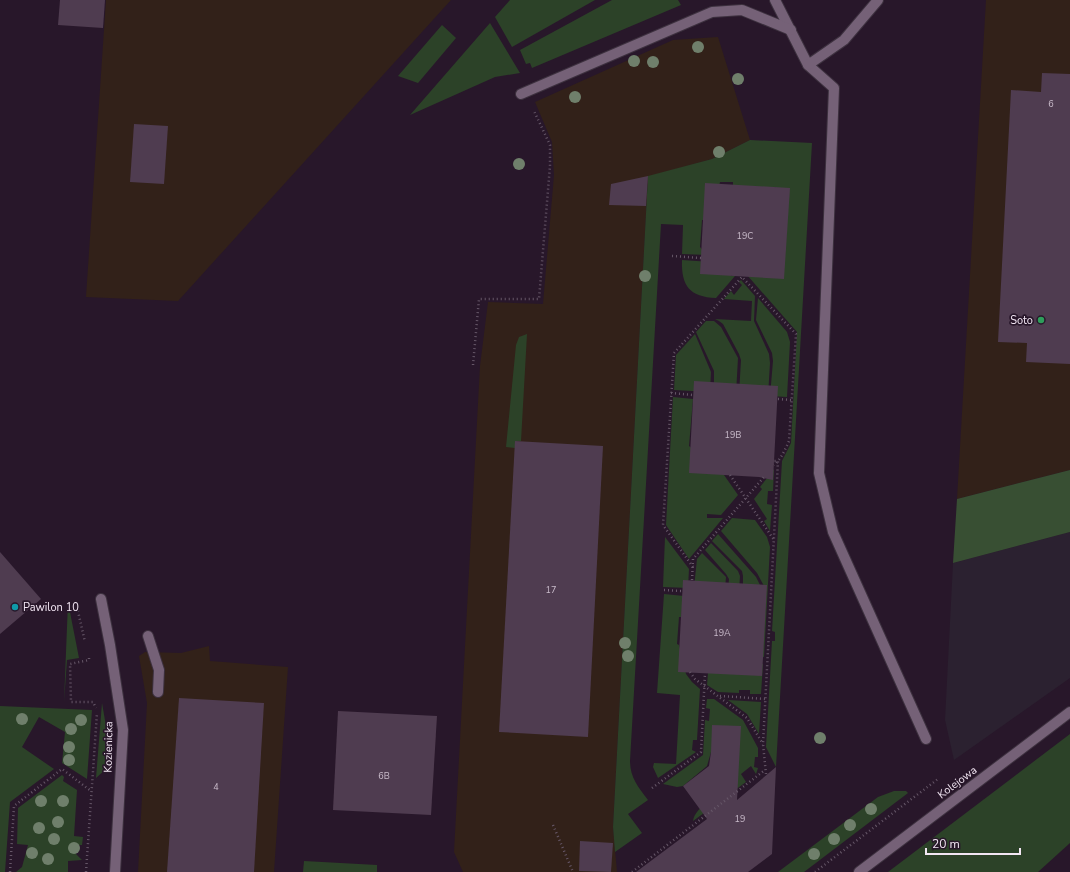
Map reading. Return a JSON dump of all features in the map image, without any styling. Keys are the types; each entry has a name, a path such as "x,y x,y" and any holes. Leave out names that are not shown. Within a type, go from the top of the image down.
{"street":[{"path":"775,0 808,65 834,88 819,473 834,532 926,739"},
{"path":"808,65 844,40 878,0"},
{"path":"523,93 712,12 742,10 791,30"},
{"name":"Kozienicka","path":"101,599 110,645 123,730 115,872"},
{"path":"148,636 159,670 158,692"},
{"name":"Kolejowa","path":"859,872 1070,712"}],"path":[{"path":"473,365 479,299 538,299 550,166 550,145 523,93"},
{"path":"672,256 701,258"},
{"path":"692,567 663,525 674,353 742,277 796,334 789,441 778,461 774,465"},
{"path":"671,393 693,395"},
{"path":"778,399 791,400"},
{"path":"766,774 763,744 778,461"},
{"path":"730,475 774,540"},
{"path":"692,580 693,559 764,477"},
{"path":"664,590 682,591"},
{"path":"77,607 86,645"},
{"path":"86,872 97,710 93,702 71,702 70,664 89,660 88,652"},
{"path":"690,672 695,679 747,718 763,744"},
{"path":"652,788 701,752 705,673"},
{"path":"719,696 766,698"},
{"path":"10,872 14,806 62,769 91,790"},
{"path":"632,872 766,770"},
{"path":"815,872 938,779"},
{"path":"553,824 573,872"}],"shaded area":[{"path":"106,0 451,0 178,301 86,297"},
{"path":"986,0 1070,0 1070,470 957,499"},
{"path":"718,37 750,140 712,159 648,177 613,827 617,872 463,872 454,852 480,366 488,302 543,304 554,175 552,142 535,102 673,40"},
{"path":"1070,532 1070,678 954,760 945,720 953,563"},
{"path":"209,646 210,661 288,667 274,872 138,872 147,703 139,656 145,652 181,653"}],"green space":[{"path":"510,0 595,0 512,47 495,17"},
{"path":"612,0 678,0 681,5 532,68 530,63 526,64 520,50"},
{"path":"490,23 520,73 495,77 410,115"},
{"path":"442,25 456,38 418,83 398,76"},
{"path":"750,140 812,143 776,767 766,747 772,641 775,641 775,632 772,631 782,461 791,443 797,332 747,275 776,187 772,187 771,189 739,187 739,185 733,185 733,182 720,182 702,220 700,247 707,255 682,254 683,225 661,224 630,761 633,777 648,800 628,814 642,833 615,852 613,827 648,176 712,159"},
{"path":"682,260 726,263 731,276 735,276 716,298 700,295 689,288 685,283 683,277"},
{"path":"741,280 755,296 754,321 769,354 770,363 768,396 739,394 741,360 723,324 715,319 751,321 752,301 724,299 731,291 734,295 742,285 739,282"},
{"path":"758,298 787,332 790,342 787,397 770,396 773,361 772,353 756,320"},
{"path":"706,321 714,321 721,327 738,358 736,394 714,393 714,371 696,332"},
{"path":"527,334 521,441 515,441 515,448 506,447 516,345 519,337"},
{"path":"695,334 711,372 710,392 674,390 676,355"},
{"path":"673,397 693,399 689,446 724,475 738,495 721,515 707,514 707,518 723,518 689,559 666,525"},
{"path":"774,469 773,491 768,491 767,504 772,505 770,531 764,521 767,519 754,499 762,489 760,487"},
{"path":"1070,470 1070,532 953,563 957,499"},
{"path":"732,518 755,520 767,537 770,547 764,657 758,656 743,591 742,571 712,541 718,534 756,577 760,585 764,586 757,573 721,531"},
{"path":"665,537 689,569 688,588 663,587"},
{"path":"711,543 738,571 740,576 739,591 728,590 729,579 705,550"},
{"path":"702,553 726,577 725,590 694,588 697,559"},
{"path":"664,594 684,596 681,617 679,617 677,644 679,645 686,674 700,689 697,740 693,740 692,750 696,752 658,778 653,767 654,763 676,764 680,695 657,693"},
{"path":"68,602 79,658 67,660 64,702"},
{"path":"721,662 763,664 761,694 750,694 750,690 739,690 739,693 718,692 707,685 708,673"},
{"path":"707,699 714,699 743,720 758,748 758,757 755,757 754,767 758,768 756,774 751,766 741,774 746,782 693,821 698,811 703,806 730,787 711,752 707,766 683,786 677,787 663,784 703,755 705,720 709,721 710,709 706,708"},
{"path":"728,700 761,702 759,734 747,714"},
{"path":"102,703 107,732 106,769 96,778"},
{"path":"0,706 92,710 87,779 62,763 65,732 39,717 22,747 54,769 10,802 5,872 0,872"},
{"path":"1070,734 1070,843 1038,872 888,872"},
{"path":"62,775 64,777 63,781 77,790 74,836 83,837 82,845 78,845 76,854 82,860 68,861 68,872 16,872 22,867 28,845 17,844 18,808"},
{"path":"894,791 906,791 908,793 804,872 778,872 878,797"},
{"path":"304,861 377,865 377,872 303,872"}],"building":[{"path":"60,0 105,0 103,28 58,25"},
{"path":"1042,73 1070,74 1070,364 1026,362 1027,343 998,342 1011,90 1041,92"},
{"path":"134,124 168,126 164,184 130,182"},
{"path":"648,176 646,206 609,205 611,184"},
{"path":"705,183 790,188 784,279 700,274"},
{"path":"694,381 778,386 773,480 759,477 689,473"},
{"path":"515,441 603,446 588,737 499,732"},
{"name":"Pawilon 10","path":"0,552 41,599 0,634"},
{"path":"683,580 767,585 762,676 678,672"},
{"path":"179,698 264,703 254,872 167,872"},
{"path":"338,711 437,716 431,815 333,810"},
{"path":"712,725 741,726 737,800 776,767 772,854 748,872 636,872 707,819 683,786 709,766"},
{"path":"580,841 613,843 611,872 579,871"}],"place":[{"name":"Soto","path":"1041,320"},
{"name":"Pawilon 10","path":"15,607"}]}
